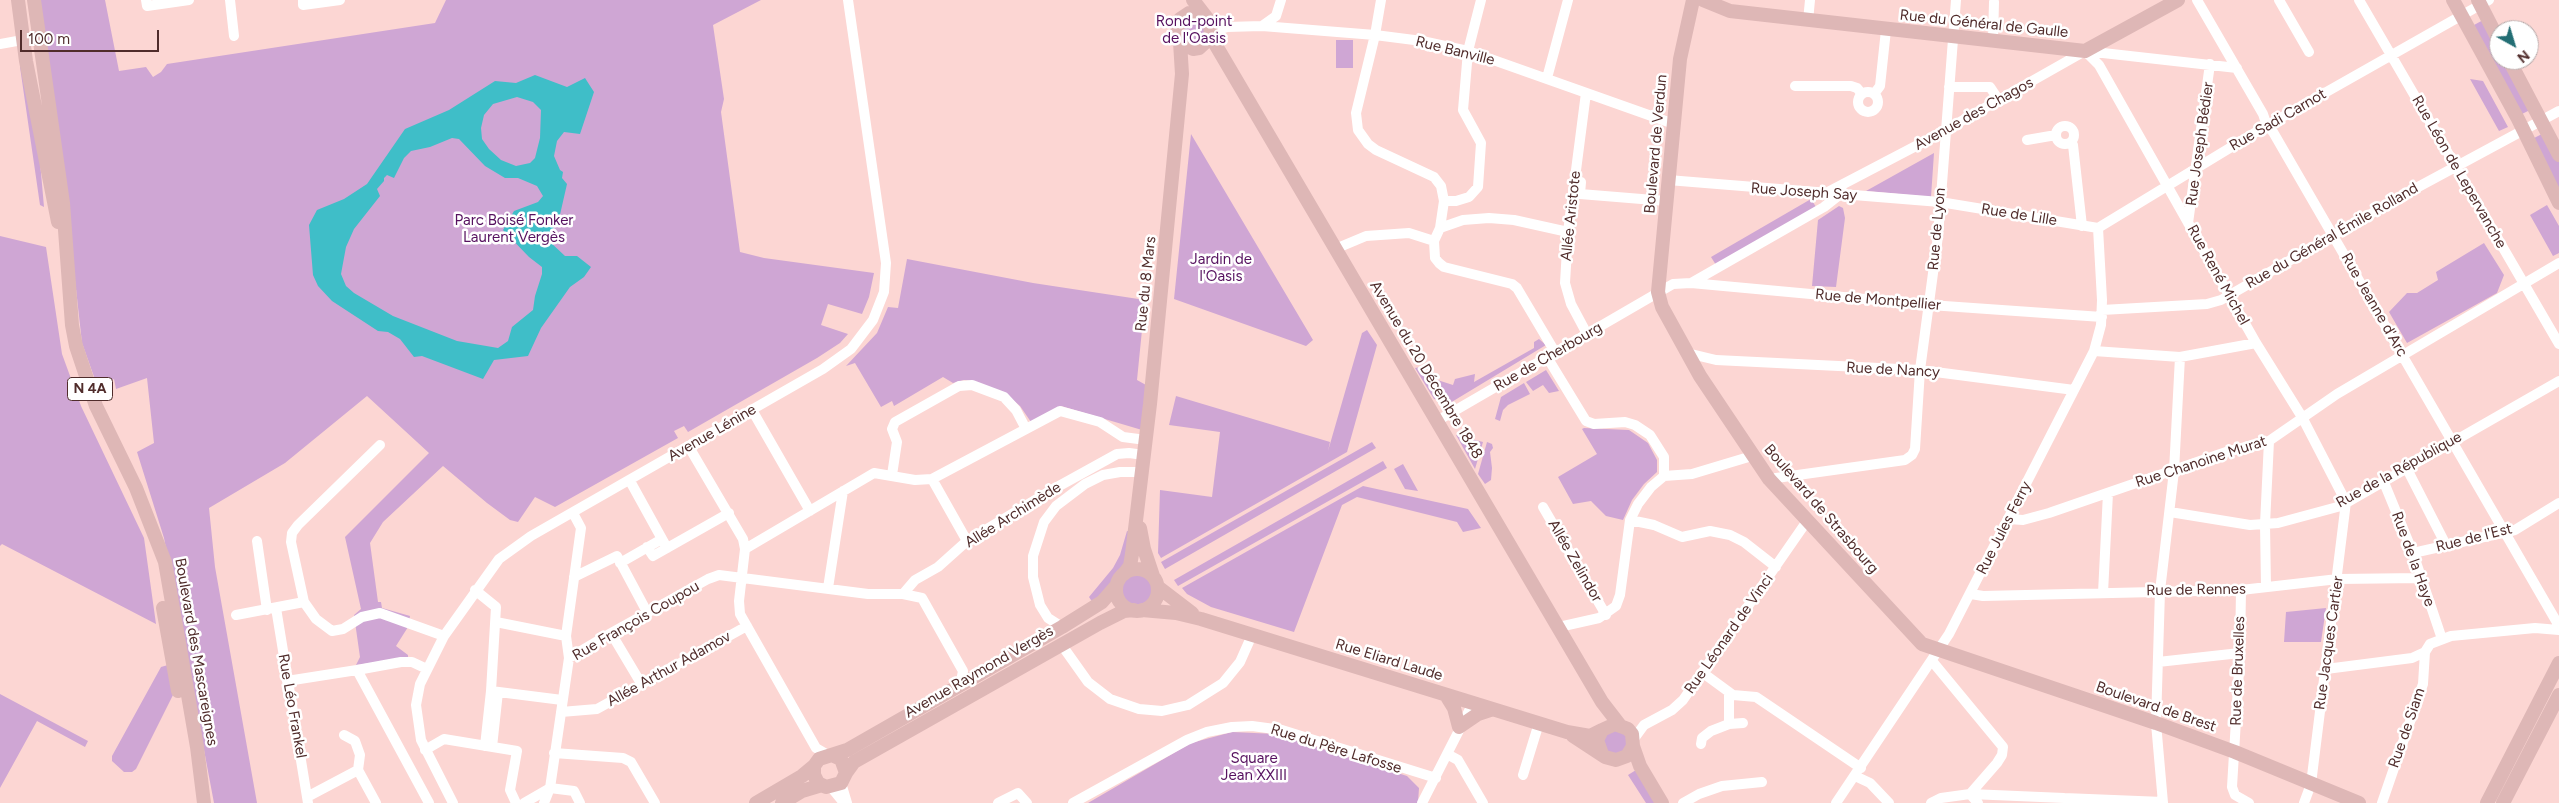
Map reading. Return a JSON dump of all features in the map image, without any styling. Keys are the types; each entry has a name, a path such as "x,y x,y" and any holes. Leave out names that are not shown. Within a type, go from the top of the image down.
{"main road":[{"name":"N 4A","path":"18,0 22,38 55,217 64,232"},
{"name":"N 4A","path":"34,0 63,203 64,232"},
{"path":"1184,15 1187,0"},
{"path":"1192,0 1205,16 1206,41 1187,47 1180,42 1176,29 1180,19 1184,15 1194,12 1205,16"},
{"name":"Boulevard de Verdun","path":"1658,292 1680,59 1693,0"},
{"name":"Rue du Général de Gaulle","path":"1702,0 1730,11 2085,51"},
{"path":"2085,51 2178,0"},
{"path":"2453,0 2524,131 2559,203"},
{"path":"2482,2 2490,20"},
{"name":"Rue du 8 Mars","path":"1182,74 1186,62 1206,41"},
{"name":"Avenue du 20 Décembre 1848","path":"1206,41 1230,67 1335,249 1559,627 1602,702 1609,727"},
{"name":"Rue du 8 Mars","path":"1120,580 1130,566 1146,440 1182,74 1180,42"},
{"path":"2514,70 2559,155"},
{"name":"Boulevard des Mascareignes","path":"64,232 72,325 81,365 96,406 128,470 165,562 197,747 199,776 204,803"},
{"name":"Boulevard de Strasbourg","path":"1658,292 1662,307 1700,376 1769,479 1914,638 1935,655"},
{"name":"Rue du 8 Mars","path":"1139,497 1144,549 1156,582"},
{"path":"1135,569 1142,569 1156,582 1156,599 1138,610 1128,608 1119,599 1120,580 1135,569"},
{"name":"Avenue Raymond Vergès","path":"815,764 825,752 853,747 1062,628 1102,602 1120,580"},
{"name":"Rue Eliard Laude","path":"1156,582 1201,619"},
{"name":"Avenue Raymond Vergès","path":"782,803 802,791 835,782 854,762 1061,644 1124,611 1138,610"},
{"name":"Rue Eliard Laude","path":"1138,610 1176,613 1201,619 1567,732 1590,736 1609,727"},
{"name":"Boulevard de Brest","path":"1935,655 2156,723 2235,752 2359,803"},
{"path":"2487,803 2559,663"},
{"path":"1446,695 1464,723"},
{"path":"2503,803 2559,695"},
{"path":"1464,723 1475,713 1473,703"},
{"path":"1464,723 1482,712 1493,709"},
{"path":"1635,740 1627,756 1622,759 1612,760 1602,754 1597,740 1609,727 1628,729 1635,740 1640,766 1662,803"},
{"name":"Rue Eliard Laude","path":"1567,732 1602,754"},
{"path":"815,764 814,775 835,782 841,759 825,752"},
{"path":"1622,759 1640,766"},
{"path":"756,803 802,776 815,764"}],"street":[{"path":"146,0 147,6 189,0"},
{"path":"230,0 234,36"},
{"path":"302,0 303,5 340,0"},
{"name":"Avenue Lénine","path":"453,803 421,740 416,705 420,684 426,669 444,636 475,590 499,559 527,538 630,481 823,369 851,349 873,320 884,292 886,263 848,0"},
{"path":"1262,26 1276,16 1281,0"},
{"path":"1381,0 1375,35 1356,113 1358,130 1376,150 1434,177 1441,186 1444,201 1440,228 1434,241 1435,258 1444,267 1504,281 1517,288 1579,412 1590,423 1625,422 1644,431 1662,451 1666,466 1664,476 1644,494 1630,520 1620,595 1616,606 1606,615 1559,627"},
{"path":"1444,201 1462,200 1474,193 1478,187 1481,143 1463,110 1468,51 1481,0"},
{"path":"1547,78 1568,0"},
{"path":"1808,21 1810,0"},
{"name":"Rue de Lyon","path":"1769,479 1898,461 1912,455 1916,443 1920,370 1930,305 1940,202 1956,0"},
{"name":"Rue Jeanne d'Arc","path":"2197,0 2263,114 2267,126 2273,132 2453,440 2559,626"},
{"path":"2279,0 2309,52"},
{"name":"Rue Léon de Lepervanche","path":"2359,0 2559,344"},
{"path":"1993,40 1994,2"},
{"name":"Rue Sadi Carnot","path":"2098,228 2197,167 2461,16 2482,2"},
{"name":"Rue Banville","path":"1205,16 1227,27 1262,26 1375,35 1468,51 1674,124"},
{"name":"Rue Banville","path":"1206,41 1227,27"},
{"path":"1874,94 1880,86 1886,30"},
{"path":"0,44 39,34"},
{"path":"0,38 22,38"},
{"path":"2085,51 2236,68"},
{"name":"Avenue des Chagos","path":"1822,194 1862,176 2085,51"},
{"name":"Rue René Michel","path":"2085,51 2099,65 2256,343 2302,417 2346,502"},
{"name":"Rue Joseph Bédier","path":"2188,223 2210,64"},
{"path":"1795,86 1851,86 1857,88 1862,94"},
{"path":"1949,87 1990,87 1998,99"},
{"path":"1868,92 1874,94 1878,99 1878,105 1874,110 1867,112 1859,106 1859,99 1862,94 1868,92"},
{"name":"Allée Aristote","path":"1586,93 1568,232 1565,283 1567,294 1587,334"},
{"name":"Rue du Général Émile Rolland","path":"2102,314 2207,304 2230,296 2332,234 2559,111"},
{"path":"2028,140 2056,135 2061,128 2069,127 2074,134 2071,142"},
{"path":"2056,135 2060,143 2066,144 2071,142"},
{"path":"2071,142 2074,145 2082,226"},
{"path":"1582,167 1580,194 1666,201"},
{"name":"Avenue des Chagos","path":"1691,283 1824,207 1862,176"},
{"name":"Rue Joseph Say","path":"1668,180 1822,194 1940,202"},
{"name":"Rue de Lille","path":"1940,202 2098,228"},
{"path":"1440,228 1463,220 1489,218 1514,220 1568,232"},
{"name":"Rue Jules Ferry","path":"1836,803 1935,655 1971,594 2094,352 2102,314 2098,228"},
{"path":"1335,249 1366,236 1409,234 1434,241"},
{"name":"Rue Chanoine Murat","path":"2009,519 2029,519 2229,451 2270,441 2302,417 2559,263"},
{"name":"Rue de Montpellier","path":"1658,292 1673,284 1691,283 1930,305 2102,314"},
{"name":"Rue de Cherbourg","path":"1437,421 1658,292"},
{"path":"2094,352 2180,357 2256,343"},
{"name":"Rue de Nancy","path":"1687,353 1712,360 1920,370 2074,390"},
{"path":"1931,803 1941,798 1970,794 2064,800 2163,802 2156,723 2160,591 2174,471 2180,357"},
{"path":"1700,376 1700,369 1712,360"},
{"name":"Rue de la République","path":"2170,512 2209,517 2234,523 2265,524 2278,523 2346,502 2559,382"},
{"path":"892,475 897,442 892,429 895,422 959,386 972,385 1004,398 1016,410 1026,429"},
{"path":"752,410 810,511"},
{"path":"744,549 874,473 916,480 932,480 1055,413 1064,411 1100,422 1123,437 1146,440"},
{"path":"2266,587 2265,524 2270,441"},
{"path":"380,445 292,533 292,542 304,602 316,619 332,631 343,629 362,617 380,613 444,636"},
{"path":"689,447 743,539 744,549 739,608 747,626 825,752"},
{"name":"Allée Archimède","path":"903,594 915,580 938,566 967,541 1118,454 1144,455"},
{"path":"1664,476 1692,474 1752,456"},
{"path":"2406,467 2446,546"},
{"path":"1062,628 1048,618 1040,605 1033,577 1034,556 1044,522 1056,506 1085,484 1103,475 1120,472 1142,472"},
{"path":"932,480 967,541"},
{"name":"Rue de la Haye","path":"2383,480 2413,553 2442,639"},
{"path":"630,481 667,548"},
{"path":"828,588 843,491"},
{"path":"2103,593 2108,493"},
{"name":"Rue Jacques Cartier","path":"2304,803 2311,784 2338,579 2346,502"},
{"name":"Rue de l'Est","path":"2413,553 2515,530 2559,503"},
{"name":"Allée Zelindor","path":"1543,507 1606,615"},
{"path":"569,658 566,636 581,528 572,513"},
{"path":"647,547 653,556 729,513"},
{"path":"1630,520 1654,525 1682,536 1710,531 1730,535 1744,542 1776,567"},
{"name":"Rue Léonard de Vinci","path":"1635,740 1650,721 1678,706 1807,521"},
{"path":"620,563 662,539"},
{"name":"Rue Léo Frankel","path":"257,540 287,681 308,800"},
{"path":"574,577 617,556 647,612"},
{"name":"Rue François Coupou","path":"544,803 550,788 569,658 647,612 714,576 742,578"},
{"path":"742,578 868,594 903,594 922,598 963,671 960,686"},
{"name":"Rue de Rennes","path":"1971,594 1983,596 2241,590 2338,579 2420,578"},
{"path":"475,590 495,605 495,691 489,746"},
{"name":"Rue de Bruxelles","path":"2241,590 2240,653 2232,787 2235,795 2243,802"},
{"path":"236,615 304,602"},
{"path":"2535,628 2549,620 2551,610"},
{"path":"496,622 566,636"},
{"name":"Allée Arthur Adamov","path":"561,712 597,709 747,626"},
{"path":"2326,669 2412,658 2425,652 2430,644 2451,636 2535,628 2559,630"},
{"path":"611,633 642,684"},
{"path":"1061,644 1088,682 1110,699 1139,709 1162,711 1188,705 1223,683 1240,662 1252,635"},
{"name":"Rue de Siam","path":"2382,803 2423,684 2425,652"},
{"path":"2158,662 2240,653"},
{"path":"1935,655 2004,747 2002,756 1997,763 1970,794"},
{"path":"287,681 401,662 412,662 426,669"},
{"path":"357,670 429,803"},
{"path":"963,671 980,675"},
{"path":"1702,673 1729,692 1762,701 1858,772 1889,803"},
{"path":"495,691 562,700"},
{"path":"1729,692 1729,724"},
{"path":"1422,803 1464,723"},
{"path":"1701,744 1703,736 1729,724 1743,723"},
{"path":"1523,775 1539,724"},
{"name":"Rue du Père Lafosse","path":"1073,803 1187,740 1207,732 1238,726 1266,726 1282,730 1436,778"},
{"path":"344,735 352,738 358,749 360,755 358,770 376,803"},
{"path":"425,750 444,739 517,751 510,790 516,803"},
{"path":"554,753 623,758 631,762 655,803"},
{"path":"1447,754 1458,760 1483,803"},
{"path":"308,800 358,770"},
{"path":"835,782 845,803"},
{"path":"1683,803 1722,786 1762,782"},
{"path":"524,803 550,788 574,791 580,803"},
{"path":"998,803 1018,793 1027,803"},
{"path":"1970,794 1978,803"}],"green space":[{"name":"Parc Boisé Fonker Laurent Vergès","path":"39,0 105,0 119,71 146,67 153,77 161,72 167,64 435,23 446,0 761,0 713,25 724,99 721,112 740,252 764,258 874,273 869,297 862,314 828,304 821,325 848,334 840,343 817,358 688,432 684,426 674,431 678,438 555,507 535,497 518,522 510,520 487,503 443,466 383,522 370,543 378,602 381,602 382,608 410,616 408,627 396,646 408,655 408,658 356,665 360,657 354,615 361,609 345,537 429,453 367,396 285,463 209,508 215,567 257,803 214,803 164,538 137,452 154,443 147,378 116,389 114,379 98,388 82,343 65,190"},
{"name":"Rond-point de l'Oasis","path":"1189,13 1212,27 1193,49 1176,29"},
{"path":"2485,19 2489,27 2489,54 2474,25"},
{"path":"1336,40 1353,40 1353,68 1336,68"},
{"path":"20,67 25,67 39,150 44,207 40,205"},
{"path":"2497,70 2511,70 2532,109 2520,115"},
{"path":"2470,79 2483,81 2508,127 2499,131"},
{"path":"2544,133 2559,162 2559,191 2532,139"},
{"name":"Jardin de l'Oasis","path":"1191,134 1313,340 1306,346 1174,299"},
{"path":"1934,153 1931,197 1866,191"},
{"path":"1811,199 1816,207 1716,265 1711,257"},
{"path":"2547,205 2559,226 2559,253 2553,256 2530,215"},
{"path":"1839,206 1843,208 1845,218 1836,287 1812,286 1818,220"},
{"path":"0,236 46,247 62,354 81,406 144,538 156,624 2,544 0,546"},
{"path":"2484,243 2504,275 2497,293 2407,343 2389,312 2407,293 2417,293 2438,280 2436,272"},
{"path":"907,259 1033,283 1145,300 1137,380 1146,385 1142,430 1061,406 1031,422 1020,406 1007,395 974,381 964,380 953,383 943,377 894,406 892,401 881,407 855,363 846,366 877,333 888,307 898,308"},
{"path":"1367,330 1377,345 1347,452 1161,558 1158,553 1160,490 1212,497 1220,432 1169,425 1176,396 1330,442 1328,451 1362,333"},
{"path":"1539,339 1546,345 1450,403 1434,399 1415,368 1421,367 1425,376 1453,385 1455,379 1475,374 1474,382 1534,348 1534,342"},
{"path":"1546,370 1559,391 1549,393 1543,385 1533,391 1526,382"},
{"path":"1524,383 1530,394 1508,405 1503,410 1500,421 1495,419 1501,397"},
{"path":"1582,429 1629,430 1648,443 1657,460 1657,472 1644,484 1632,500 1623,520 1606,516 1591,501 1573,504 1558,477 1597,454"},
{"path":"1456,435 1483,442 1475,469"},
{"path":"1372,442 1376,448 1165,569 1161,562"},
{"path":"1487,442 1492,444 1493,448 1490,452 1491,480 1485,484 1478,474"},
{"path":"1383,461 1387,468 1178,586 1174,580"},
{"path":"1403,464 1418,491 1405,489 1394,469"},
{"path":"1363,486 1468,509 1481,528 1463,532 1457,522 1357,497 1342,505 1294,632 1211,607 1187,594 1182,588"},
{"path":"1127,531 1132,532 1128,560 1121,573 1093,603 1089,597 1113,568 1120,555"},
{"path":"1137,574 1143,575 1148,579 1152,584 1152,596 1148,601 1143,605 1137,606 1131,605 1126,601 1122,596 1121,590 1122,584 1126,579 1131,575"},
{"path":"2326,608 2321,642 2284,642 2286,612"},
{"path":"168,665 173,695 136,769 132,772 124,772 112,761 112,756 161,667"},
{"path":"0,694 88,741 85,747 37,721 0,788"},
{"path":"1611,725 1633,740 1616,760 1597,740"},
{"name":"Square Jean XXIII","path":"1232,732 1276,734 1407,776 1419,788 1418,803 1088,803 1191,743"},
{"path":"1636,770 1656,803 1646,803 1628,775"}],"water":[{"path":"535,75 567,87 585,78 594,92 580,134 564,132 557,141 554,156 560,170 563,172 562,178 567,184 559,219 556,220 549,241 565,256 577,256 591,267 584,277 570,287 541,328 528,356 494,360 483,379 422,356 414,357 400,339 388,332 378,331 332,301 318,286 313,275 309,225 317,210 344,199 367,184 405,129 449,110 495,81 516,83","holes":["517,97 533,102 541,110 540,138 535,158 530,163 516,166 501,160 489,149 482,139 481,128 484,115 493,104","452,138 459,139 485,166 505,178 518,178 537,186 543,196 538,202 514,211 503,230 529,257 542,267 542,274 533,310 512,327 508,341 498,348 457,341 393,316 354,293 346,286 341,274 346,247 354,229 380,196 377,189 384,181 384,178 387,175 394,178 404,158 411,151 430,147"]}]}
